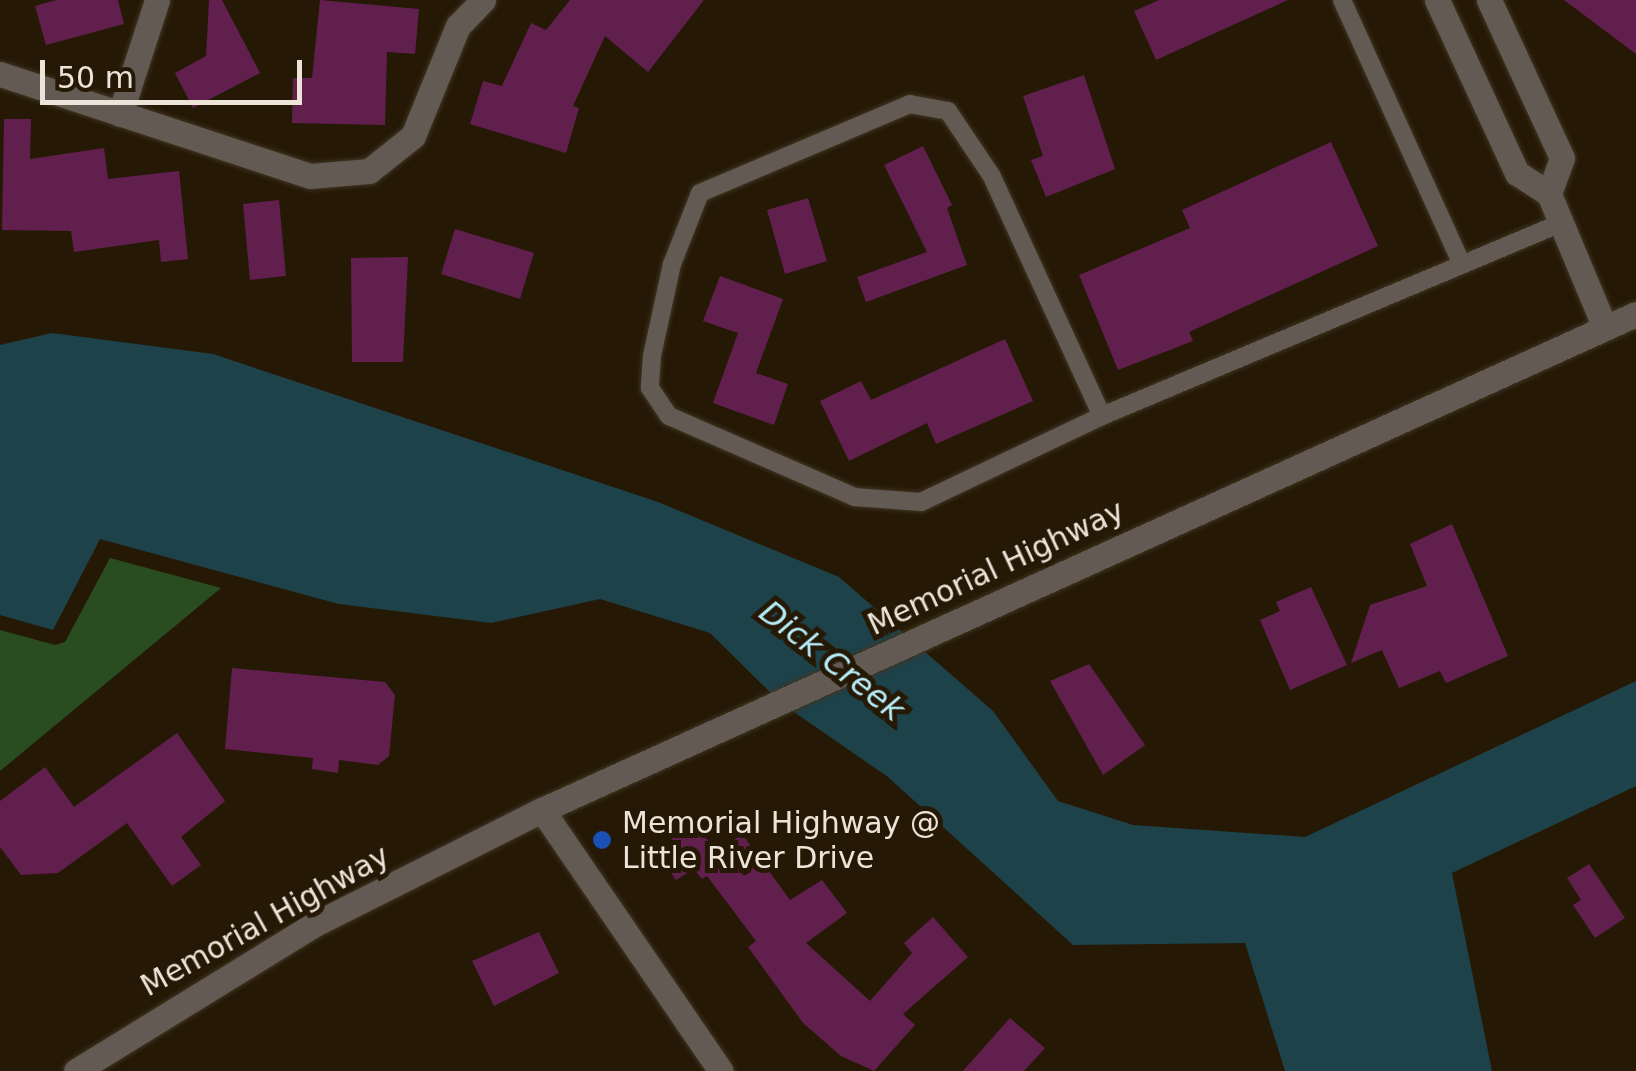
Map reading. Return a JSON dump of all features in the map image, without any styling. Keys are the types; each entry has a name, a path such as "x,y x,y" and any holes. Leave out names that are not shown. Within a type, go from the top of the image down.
{"street":[{"path":"120,114 157,0"},
{"path":"0,74 310,176 370,171 413,136 458,26 484,0"},
{"path":"1437,0 1517,173 1549,194 1604,328"},
{"path":"1489,0 1562,158 1549,194"},
{"name":"Memorial Highway","path":"76,1071 316,924 542,810 1636,314"},
{"path":"542,810 720,1071"}],"lane":[{"path":"1342,0 1462,264"},
{"path":"1102,416 992,176 948,111 910,104 700,192 672,264 652,356 650,388 668,416 854,498 921,502 1102,416 1562,223"}],"green space":[{"path":"110,558 221,588 0,771 0,630 55,645 65,642"}],"water":[{"name":"Dick Creek","path":"52,333 213,354 658,502 839,577 993,711 1058,801 1133,825 1305,837 1636,681 1636,786 1452,873 1492,1071 1285,1071 1245,943 1073,945 888,777 781,703 710,633 600,599 491,623 339,604 100,539 53,630 0,615 0,345"}],"building":[{"path":"56,0 118,0 124,24 46,45 35,6"},
{"path":"209,0 222,0 260,73 193,108 175,73 206,56"},
{"path":"320,0 419,9 415,54 387,52 385,125 292,123 293,78 312,78"},
{"path":"570,0 704,0 648,72 605,36 573,106 579,108 566,153 470,124 483,81 502,86 531,23 546,30"},
{"path":"1159,0 1288,0 1156,60 1134,11"},
{"path":"1564,0 1636,0 1636,54"},
{"path":"1084,75 1115,169 1046,197 1031,160 1043,156 1023,96"},
{"path":"4,119 31,119 30,159 104,148 108,179 179,171 188,259 161,262 159,240 74,252 71,231 2,230"},
{"path":"1331,142 1378,246 1189,332 1193,341 1118,370 1079,275 1190,228 1182,210"},
{"path":"923,146 952,205 947,208 967,265 866,302 857,277 927,252 884,165"},
{"path":"808,198 827,261 785,274 767,210"},
{"path":"279,200 286,276 250,280 243,204"},
{"path":"455,229 534,253 520,299 441,274"},
{"path":"408,257 403,362 352,362 351,258"},
{"path":"720,276 783,299 756,373 788,384 774,425 713,403 738,333 703,321"},
{"path":"1005,339 1033,401 936,444 927,423 849,461 820,401 861,381 871,400"},
{"path":"1452,524 1508,656 1446,683 1440,671 1399,688 1382,650 1351,663 1370,605 1427,586 1410,544"},
{"path":"1311,587 1347,665 1290,690 1260,620 1280,611 1276,602"},
{"path":"1089,664 1145,745 1103,775 1050,681"},
{"path":"232,668 385,682 395,695 389,756 378,765 339,760 338,773 312,769 313,758 225,749"},
{"path":"177,733 225,801 181,837 201,865 172,886 127,823 58,873 21,875 0,847 0,801 45,767 74,807"},
{"path":"692,819 717,853 742,834 790,900 822,880 847,913 806,943 870,1001 912,953 904,943 933,917 968,957 903,1014 915,1025 874,1071 841,1056 803,1023 748,947 756,941 707,876 702,879 694,869 676,880 659,856 675,843 670,836"},
{"path":"1589,864 1625,918 1595,938 1573,905 1581,900 1567,878"},
{"path":"539,932 559,973 494,1006 472,961"},
{"path":"1010,1018 1045,1048 1024,1071 963,1071"}],"place":[{"name":"Memorial Highway @ Little River Drive","path":"602,840"}]}
